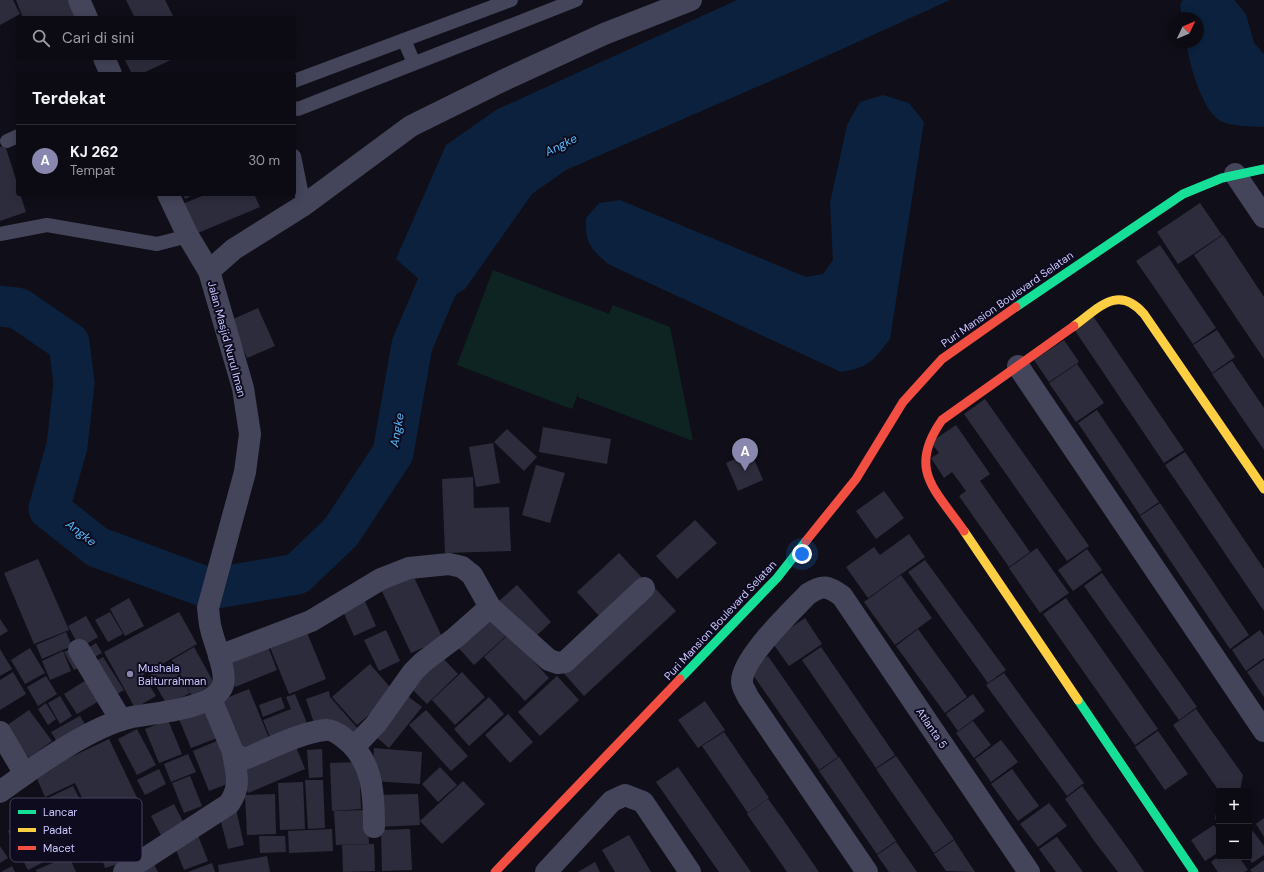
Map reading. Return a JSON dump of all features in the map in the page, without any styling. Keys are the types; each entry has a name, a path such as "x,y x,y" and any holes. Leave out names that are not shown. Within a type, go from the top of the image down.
{"street":[{"path":"79,0 86,16"},
{"path":"208,271 234,249 304,205 411,126 502,81 604,34 691,0"},
{"path":"105,60 111,72"},
{"name":"Puri Mansion Boulevard Selatan","path":"495,872 777,578 856,479 903,402 942,359 990,324 1183,194 1202,184 1235,174 1264,169"},
{"path":"1235,174 1264,217"},
{"name":"Jalan Masjid Nurul Iman","path":"169,196 188,236 208,271 243,388 250,434 245,472 208,608 211,629 219,656"},
{"path":"1194,872 927,477 924,457 930,437 942,420 1108,301 1122,298 1134,303 1144,314 1264,489"},
{"path":"1018,366 1264,731"},
{"path":"0,792 25,774 93,732 121,720 174,710 211,699 218,694 223,684 219,656 311,621 381,579 409,568 449,564 462,567 472,575 490,607 549,660 558,663 565,662 644,588"},
{"name":"Atlanta 5","path":"867,872 748,697 742,683 743,671 751,656 808,594 818,587 831,588 842,596 1029,872"},
{"path":"355,746 376,724 413,672 490,607"},
{"path":"79,650 121,720"},
{"path":"142,860 229,804 236,792 237,782 233,752 211,699"},
{"path":"233,752 244,759 309,734 326,730 338,733 355,746 366,763 374,798 374,826"},
{"path":"0,732 25,774"},
{"path":"546,872 612,801 625,795 643,802 690,872"},
{"path":"124,872 139,862"}],"lane":[{"path":"296,81 511,0"},
{"path":"296,108 576,0"},
{"path":"404,40 414,63"},
{"path":"296,166 304,205"},
{"path":"0,234 47,225 157,244 188,236"}],"green space":[{"path":"493,270 609,314 613,305 670,327 693,441 578,397 579,391 572,409 457,365"}],"water":[{"path":"737,0 950,0 798,69 566,170 532,194 465,289 444,301 396,259 446,145 496,110"},
{"path":"1183,0 1234,0 1246,14 1254,43 1264,54 1264,127 1228,124 1219,120 1207,106 1197,84 1187,48 1204,48 1204,12 1181,12 1180,5"},
{"path":"883,95 909,103 924,122 890,339 874,358 865,365 841,372 608,264 597,254 590,244 586,233 586,218 599,203 620,200 806,277 823,274 833,260 830,203 847,125 860,102"}],"building":[{"path":"0,0 13,0 20,14 0,25"},
{"path":"16,0 73,0 80,16 22,16"},
{"path":"126,0 165,0 173,16 134,16"},
{"path":"125,60 171,60 145,72 131,72"},
{"path":"5,145 16,180 16,196 21,196 26,212 0,221 0,147"},
{"path":"184,196 191,196 185,199"},
{"path":"202,196 255,196 260,207 193,235 180,205"},
{"path":"1200,203 1222,235 1178,264 1157,232"},
{"path":"1223,235 1264,297 1264,359 1194,255"},
{"path":"1160,245 1216,328 1193,344 1136,261"},
{"path":"258,308 275,346 247,358 231,320"},
{"path":"1093,316 1184,450 1164,463 1074,329"},
{"path":"1217,330 1235,357 1212,373 1193,345"},
{"path":"1064,340 1079,362 1049,382 1034,360"},
{"path":"1232,361 1264,408 1264,450 1212,374"},
{"path":"1077,364 1104,403 1076,422 1049,383"},
{"path":"985,399 1089,546 1067,561 964,414"},
{"path":"1097,410 1159,502 1140,515 1078,423"},
{"path":"956,425 990,474 980,481 1030,552 1009,567 959,496 966,491 952,472 944,478 931,458 939,453 931,442"},
{"path":"543,427 611,439 607,464 539,452"},
{"path":"507,429 537,457 524,471 494,442"},
{"path":"493,443 500,483 476,487 469,447"},
{"path":"751,452 763,480 738,491 726,463"},
{"path":"1185,452 1264,569 1264,611 1165,465"},
{"path":"536,465 565,473 550,523 522,515"},
{"path":"473,477 474,508 509,507 511,551 445,553 442,479"},
{"path":"884,491 904,518 876,539 856,511"},
{"path":"1160,503 1249,635 1230,649 1140,516"},
{"path":"695,520 717,543 677,579 656,556"},
{"path":"909,534 925,557 868,598 846,567 874,547 880,555"},
{"path":"1037,548 1069,593 1040,613 1009,568"},
{"path":"1087,549 1102,570 1073,591 1058,570"},
{"path":"619,553 644,580 602,619 577,592"},
{"path":"38,559 69,630 34,644 4,573"},
{"path":"925,560 1006,670 988,683 908,572"},
{"path":"412,573 443,639 411,653 380,587"},
{"path":"1102,573 1197,707 1179,720 1084,586"},
{"path":"901,575 932,618 895,645 864,602"},
{"path":"517,585 551,622 532,640 498,602"},
{"path":"653,586 676,611 584,696 561,670"},
{"path":"129,598 144,626 125,636 110,609"},
{"path":"1066,598 1158,729 1135,745 1043,614"},
{"path":"364,599 376,626 354,636 342,609"},
{"path":"110,612 123,634 108,642 95,620"},
{"path":"179,612 197,644 143,675 156,696 135,708 104,652"},
{"path":"488,613 508,634 474,665 455,644"},
{"path":"86,616 98,637 80,648 68,626"},
{"path":"805,618 822,644 789,666 771,641"},
{"path":"0,619 8,631 0,636"},
{"path":"918,629 967,697 945,713 896,646"},
{"path":"306,630 326,679 289,694 269,645"},
{"path":"386,630 400,661 379,671 364,640"},
{"path":"1260,630 1264,636 1264,658 1246,671 1232,650"},
{"path":"66,632 72,646 42,659 36,645"},
{"path":"509,634 549,678 525,701 484,657"},
{"path":"96,643 102,653 90,659 85,650"},
{"path":"267,644 277,670 235,687 225,661"},
{"path":"75,646 86,664 74,670 64,652"},
{"path":"194,647 214,683 192,696 172,660"},
{"path":"821,647 895,755 876,768 802,660"},
{"path":"30,648 45,673 25,684 11,660"},
{"path":"0,649 12,669 0,676"},
{"path":"63,651 71,671 50,680 42,661"},
{"path":"438,653 458,674 427,704 406,683"},
{"path":"768,656 838,757 819,770 749,669"},
{"path":"103,657 124,690 112,697 91,664"},
{"path":"1264,660 1264,697 1247,672"},
{"path":"172,662 190,693 167,705 150,675"},
{"path":"370,664 395,693 357,725 332,697"},
{"path":"13,672 26,694 0,710 0,680"},
{"path":"462,672 485,697 455,725 432,700"},
{"path":"1004,673 1084,783 1067,796 986,685"},
{"path":"46,676 57,694 38,706 27,687"},
{"path":"557,676 579,700 540,736 518,712"},
{"path":"86,680 99,701 77,714 64,694"},
{"path":"249,689 271,743 240,755 219,701"},
{"path":"329,691 330,697 359,730 349,739 315,726 306,699"},
{"path":"295,694 309,728 272,742 263,720 291,709 286,697"},
{"path":"973,694 985,711 958,731 946,714"},
{"path":"406,695 422,707 389,748 374,735"},
{"path":"60,696 72,716 60,724 48,703"},
{"path":"281,697 285,708 263,717 259,705"},
{"path":"489,697 504,714 469,746 454,729"},
{"path":"705,701 725,730 698,748 678,720"},
{"path":"206,702 220,737 191,748 177,714"},
{"path":"46,703 56,719 48,725 38,709"},
{"path":"1196,709 1243,775 1241,788 1217,788 1173,725"},
{"path":"29,710 52,741 29,758 6,726"},
{"path":"426,710 468,756 451,771 409,725"},
{"path":"508,714 533,742 510,763 485,735"},
{"path":"80,716 89,731 60,747 51,732"},
{"path":"168,720 182,754 159,763 145,729"},
{"path":"973,721 991,745 974,758 956,733"},
{"path":"137,729 156,765 137,775 118,739"},
{"path":"1158,731 1188,774 1165,790 1135,747"},
{"path":"724,732 769,798 748,813 702,746"},
{"path":"109,739 137,798 82,798 75,783 45,797 35,774"},
{"path":"219,740 235,781 209,791 193,751"},
{"path":"1001,740 1018,762 991,782 975,759"},
{"path":"294,742 305,769 248,793 236,765"},
{"path":"374,748 422,752 420,784 372,781"},
{"path":"322,749 323,777 309,778 307,750"},
{"path":"188,754 196,772 171,782 164,764"},
{"path":"896,756 954,839 934,853 876,769"},
{"path":"839,757 896,841 877,854 819,771"},
{"path":"359,762 361,809 332,811 330,763"},
{"path":"440,767 457,785 438,802 422,784"},
{"path":"678,767 751,872 719,872 656,782"},
{"path":"159,769 166,784 145,795 137,780"},
{"path":"1012,769 1039,806 1018,821 991,784"},
{"path":"190,776 202,806 184,813 172,783"},
{"path":"305,780 323,780 325,828 308,829"},
{"path":"463,781 485,804 442,844 420,821"},
{"path":"303,782 305,829 280,830 278,783"},
{"path":"73,786 79,798 50,798"},
{"path":"1082,786 1144,872 1118,872 1095,842 1065,799"},
{"path":"275,794 276,834 247,835 245,795"},
{"path":"418,794 420,825 378,827 377,795"},
{"path":"768,799 819,872 787,872 747,814"},
{"path":"1049,803 1067,826 1038,847 1020,824"},
{"path":"174,804 188,831 165,843 151,816"},
{"path":"236,809 244,845 228,849 219,814"},
{"path":"367,810 369,844 336,845 334,811"},
{"path":"1264,818 1264,837 1256,824"},
{"path":"1214,825 1216,828 1216,854 1205,861 1191,840"},
{"path":"332,829 333,851 289,853 288,831"},
{"path":"410,829 412,870 382,871 381,830"},
{"path":"1253,831 1264,846 1264,855 1252,863 1250,860 1252,860"},
{"path":"197,833 208,861 184,870 173,842"},
{"path":"629,835 651,872 615,872 602,850"},
{"path":"259,836 285,836 286,852 260,853"},
{"path":"1057,837 1083,872 1056,872 1039,849"},
{"path":"954,840 975,872 946,871 934,854"},
{"path":"896,842 917,872 889,872 877,855"},
{"path":"374,844 375,871 343,872 342,845"},
{"path":"0,846 8,858 0,863"},
{"path":"267,856 270,872 219,872 218,865"},
{"path":"151,858 158,872 137,872"},
{"path":"1216,858 1216,860 1241,860 1248,870 1244,872 1218,872 1211,862"},
{"path":"1264,860 1264,872 1252,872 1250,870"},
{"path":"24,862 44,862 28,870"},
{"path":"55,862 72,862 76,872 37,872 36,870"},
{"path":"103,862 125,862 105,868"},
{"path":"595,862 600,872 578,872"},
{"path":"212,863 215,872 188,872"},
{"path":"12,866 15,872 1,872"}],"waterway":[{"name":"Angke","path":"0,306 18,308 69,343 74,383 67,446 49,509 97,547 211,589 297,574 341,532 393,453 412,345 441,277 460,242"}],"traffic: fast":[{"path":"1016,307 1183,194 1222,178 1264,169"},
{"path":"680,679 777,578 806,541"},
{"path":"1078,700 1194,872"}],"traffic: slow":[{"path":"1074,326 1100,306 1109,302 1117,300 1126,301 1135,305 1144,314 1264,489"},
{"path":"964,531 1078,700"}],"traffic: jam":[{"path":"806,541 856,479 903,402 942,359 1016,307"},
{"path":"964,531 935,491 929,478 926,466 927,453 932,437 942,420 1074,326"},
{"path":"495,872 680,679"}],"place":[{"name":"KJ 262","path":"745,471"},
{"name":"Mushala Baiturrahman","path":"130,674"}]}
